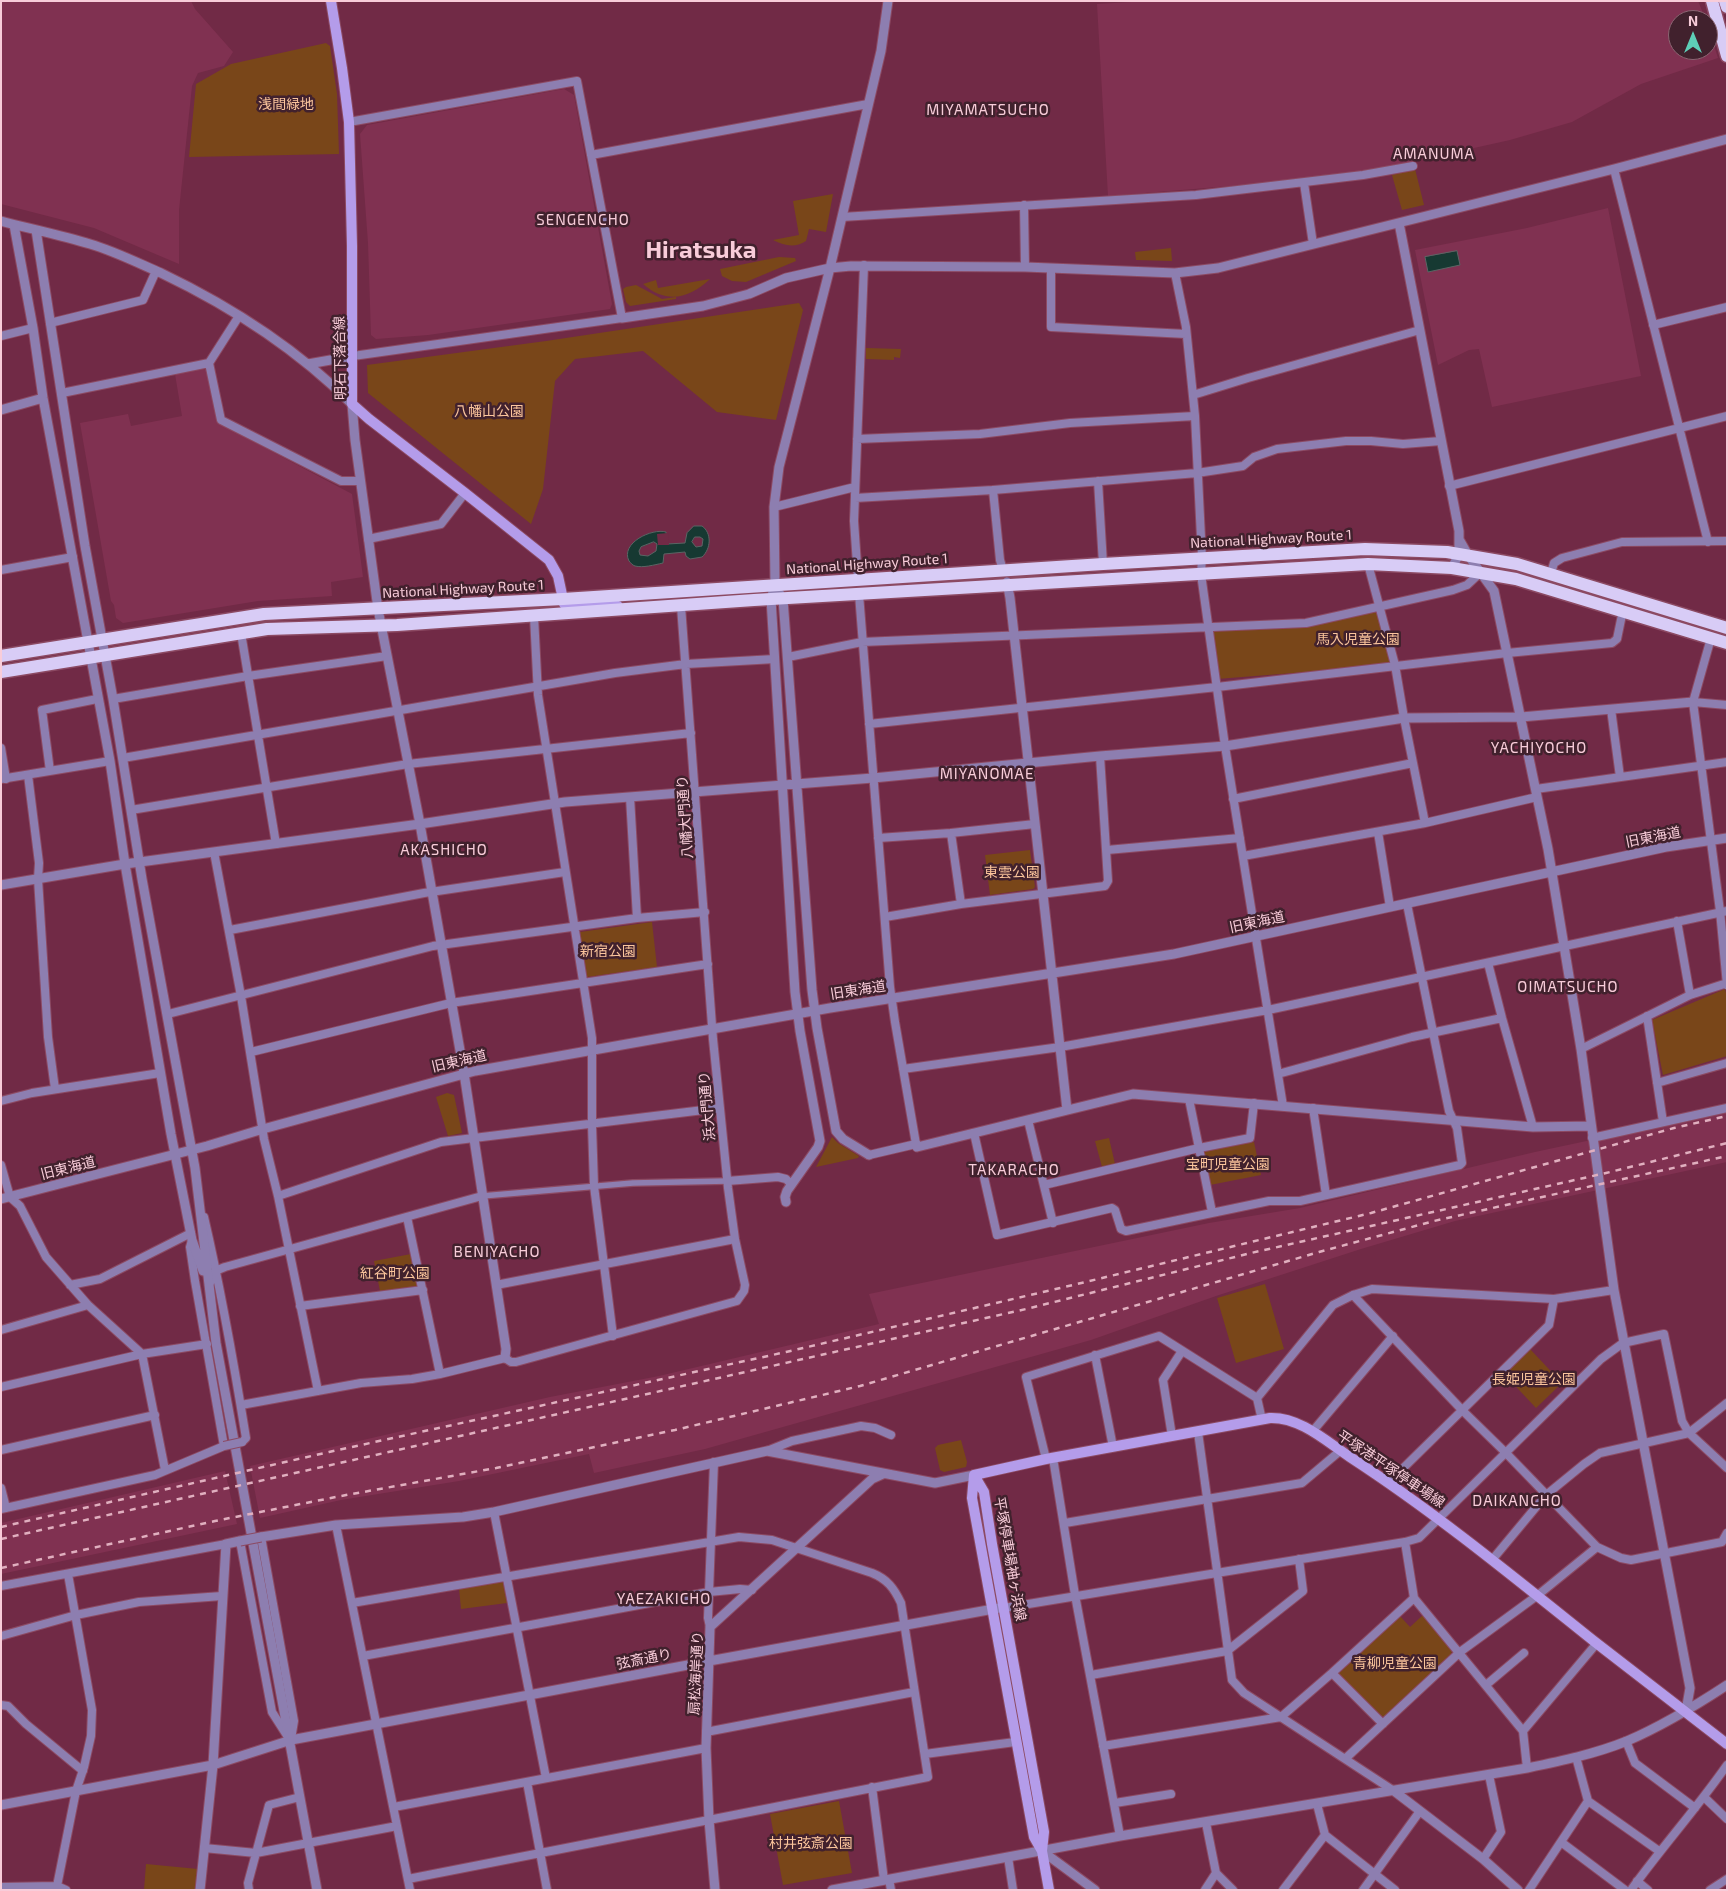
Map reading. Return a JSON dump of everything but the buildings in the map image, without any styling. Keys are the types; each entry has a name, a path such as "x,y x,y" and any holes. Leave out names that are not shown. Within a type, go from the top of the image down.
{"highway":[{"path":"1712,1 1727,56"},
{"path":"1725,1 1727,7"},
{"name":"National Highway Route 1","path":"1,656 264,614 563,599 858,579 1365,549 1462,550 1490,570 1727,643"},
{"name":"National Highway Route 1","path":"1,672 267,629 381,626 777,599 1368,564 1551,574 1727,628"},
{"path":"491,603 506,608 526,607 534,616"}],"main road":[{"name":"明石下落合線","path":"331,1 349,122 353,356 352,404 368,419 465,492 549,560 558,576 563,599"},
{"path":"563,599 564,604 568,606 602,604 639,608"},
{"name":"平塚港平塚停車場線","path":"974,1475 1049,1459 1262,1420 1279,1418 1294,1422 1389,1482 1440,1518 1727,1744"},
{"name":"平塚停車場袖ヶ浜線","path":"974,1475 984,1492 1044,1832 1042,1851 1049,1890"},
{"name":"平塚停車場袖ヶ浜線","path":"974,1475 972,1498 1015,1742 1034,1836 1042,1851"}],"street":[{"path":"888,1 881,52 830,268 779,467 774,507 775,585 788,657 814,1011 836,1131 843,1139 869,1155 916,1144 917,1147 1133,1094 1533,1127 1591,1126"},
{"path":"349,122 577,81 622,318"},
{"path":"590,155 868,104"},
{"path":"308,364 703,306 749,294 786,278 830,268 864,265 1025,267 1175,273 1218,268 1727,139"},
{"path":"842,217 1196,195 1304,183 1412,166"},
{"path":"1614,169 1708,542"},
{"path":"1304,183 1312,244"},
{"path":"1024,206 1025,267"},
{"path":"1,221 91,244 188,286 239,316 308,364 352,404 360,481 378,609 420,824 464,1073 506,1349 505,1358"},
{"path":"1399,223 1462,550 1452,568"},
{"path":"14,225 89,657 110,761 160,1073 192,1237 208,1288"},
{"path":"1,1488 4,1509 155,1476 165,1470 224,1446 242,1442 246,1438 217,1270 198,1190 168,1014 139,862 36,230"},
{"path":"858,579 854,520 864,265"},
{"path":"1051,268 1051,327 1186,334"},
{"path":"50,323 143,300 156,271"},
{"path":"1175,273 1186,334 1195,416 1202,558 1201,574 1225,746 1283,1106"},
{"path":"1652,325 1727,306"},
{"path":"239,316 209,363 221,420 341,482 360,481"},
{"path":"1,336 33,328"},
{"path":"1192,395 1420,330"},
{"path":"62,392 209,363"},
{"path":"1,410 43,398"},
{"path":"857,439 980,434 1070,423 1195,416"},
{"path":"1449,486 1727,416"},
{"path":"855,498 993,490 1197,473 1243,466 1254,457 1277,449 1346,441 1403,444 1441,441"},
{"path":"1098,481 1103,564"},
{"path":"774,507 855,487"},
{"path":"993,490 1000,560 1008,586 1014,636 1067,1110"},
{"path":"368,539 441,524 465,492"},
{"path":"1551,574 1554,562 1562,558 1622,542 1727,541"},
{"path":"1462,550 1490,570 1537,793 1581,1049 1592,1138 1623,1343 1690,1688 1686,1711"},
{"path":"1,570 73,557"},
{"path":"1368,564 1395,665 1425,823"},
{"path":"753,586 767,579 774,566"},
{"path":"788,657 862,642 1306,623 1454,590 1467,585 1490,570"},
{"path":"859,594 872,778 892,998 916,1144"},
{"path":"777,599 775,659 797,1014 820,1141 818,1147 792,1184 785,1197 786,1202"},
{"name":"八幡大門通り","path":"681,606 705,912 712,1028"},
{"path":"868,724 1217,687 1395,665 1612,643 1617,639 1623,610"},
{"path":"534,616 538,688 545,749 592,1038 594,1186 613,1336"},
{"path":"241,633 276,844"},
{"path":"1581,1049 1690,994 1727,983 1723,911 1711,840 1693,702 1711,638"},
{"path":"113,699 248,676 387,656"},
{"path":"123,758 538,688 616,673 686,664 775,659"},
{"path":"50,771 42,710 98,699"},
{"path":"1,885 125,864 420,824 555,803 796,785 1225,746 1404,718 1521,717 1693,702 1727,705"},
{"path":"1611,709 1620,777"},
{"path":"131,810 408,764 691,733"},
{"path":"1,748 4,779 110,761"},
{"path":"885,917 961,904 1105,886 1108,881 1100,756"},
{"path":"1243,856 1425,823 1537,793 1620,777 1727,762"},
{"path":"1234,799 1413,763"},
{"path":"28,775 39,863 38,879 48,1038 55,1089"},
{"path":"630,798 637,918"},
{"path":"878,838 952,833 1034,824"},
{"path":"1378,832 1390,907"},
{"path":"952,833 961,904"},
{"path":"1106,850 1240,838"},
{"name":"旧東海道","path":"6,1198 191,1150 263,1128 464,1073 712,1028 1174,954 1666,847 1727,838"},
{"path":"214,852 230,930 263,1128 318,1391"},
{"path":"230,930 432,892 565,872"},
{"path":"974,1133 997,1235 1112,1208 1115,1210 1120,1228 1126,1231 1269,1201 1300,1201 1460,1165 1462,1162 1457,1128 1452,1120 1407,904"},
{"path":"903,1069 1060,1047 1268,1010 1723,911"},
{"path":"168,1014 441,944 637,918 705,912"},
{"path":"1677,922 1690,994"},
{"path":"1488,963 1533,1127"},
{"path":"250,1052 451,1003 708,964"},
{"path":"1647,1016 1663,1122"},
{"path":"1278,1074 1434,1032 1502,1018"},
{"name":"浜大門通り","path":"240,1406 361,1383 412,1379 440,1374 505,1358 511,1362 516,1362 737,1301 744,1291 745,1285 735,1239 727,1181 712,1028"},
{"path":"1657,1083 1727,1063"},
{"path":"1,1101 55,1089 160,1073"},
{"path":"1190,1099 1212,1212"},
{"path":"1044,1185 1199,1148 1250,1138 1254,1103"},
{"path":"278,1196 441,1142 720,1108"},
{"path":"1312,1108 1326,1195"},
{"path":"1592,1138 1727,1108"},
{"path":"1028,1120 1053,1223"},
{"path":"1,1165 6,1198 20,1206 46,1257 88,1305 142,1354 165,1470"},
{"path":"208,1288 214,1272 217,1270 482,1196 594,1186 727,1181 778,1177 786,1179 792,1184"},
{"path":"198,1190 208,1288 218,1352 291,1740 317,1890"},
{"path":"407,1216 440,1374"},
{"path":"70,1285 100,1278 192,1237"},
{"path":"192,1237 190,1247 224,1446"},
{"path":"496,1285 735,1239"},
{"path":"1257,1398 1333,1306 1353,1295 1372,1289 1554,1299 1614,1290"},
{"path":"300,1306 423,1290"},
{"path":"1353,1295 1463,1411 1598,1547 1621,1558 1631,1560 1722,1542 1727,1534"},
{"path":"1389,1482 1549,1325 1554,1299"},
{"path":"1,1330 88,1305"},
{"path":"1004,1608 1405,1542 1419,1538 1601,1359 1623,1343 1664,1334 1682,1421 1689,1433 1727,1468"},
{"path":"1120,1836 1075,1595 1064,1523 1049,1459 1026,1377 1159,1336 1257,1398 1262,1420"},
{"path":"1312,1432 1393,1336"},
{"path":"1,1387 142,1354 207,1344"},
{"path":"1172,1436 1163,1380 1182,1352"},
{"path":"1096,1355 1113,1447"},
{"path":"1492,1560 1546,1494 1600,1453 1689,1433 1727,1403"},
{"path":"1,1450 155,1415"},
{"path":"1,1586 261,1537 336,1525 454,1518 494,1512 767,1451 792,1442 861,1426 875,1428 892,1435"},
{"path":"1198,1432 1232,1680 1237,1687 1281,1717 1394,1790 1518,1890"},
{"path":"767,1451 935,1483 974,1475"},
{"path":"1064,1523 1302,1483 1340,1451"},
{"path":"710,1627 708,1618 714,1462"},
{"name":"扇松海岸通り","path":"715,1890 709,1820 706,1748 710,1627 872,1479 883,1474"},
{"path":"494,1512 546,1778"},
{"path":"336,1525 410,1890"},
{"path":"261,1537 294,1720 291,1740"},
{"path":"352,1603 739,1537 756,1537 772,1540 884,1578 895,1589 901,1603 928,1777 408,1879"},
{"path":"240,1541 272,1712 291,1740"},
{"path":"1405,1542 1414,1598 1523,1731 1527,1768"},
{"path":"200,1890 213,1765 226,1544"},
{"path":"1346,1758 1460,1652 1538,1595 1598,1547"},
{"path":"1091,1675 1227,1651 1304,1591 1299,1559"},
{"path":"57,1888 76,1790 83,1771 91,1736 92,1710 68,1574"},
{"path":"363,1656 709,1592 740,1589 752,1590"},
{"path":"1,1636 76,1615 139,1602 222,1596"},
{"path":"1103,1746 1281,1717 1414,1598"},
{"name":"弦斎通り","path":"1,1805 213,1765 291,1740 709,1661 1004,1608"},
{"path":"1523,1731 1597,1643"},
{"path":"1486,1684 1524,1653"},
{"path":"1332,1673 1383,1724"},
{"path":"832,1890 1120,1836 1489,1775 1576,1757 1626,1741 1686,1711 1727,1685"},
{"path":"706,1732 914,1692"},
{"path":"1,1705 8,1706 26,1724 83,1771"},
{"path":"1626,1741 1635,1763 1695,1808"},
{"path":"925,1754 1015,1742"},
{"path":"394,1807 706,1748"},
{"path":"1576,1757 1588,1801 1659,1851"},
{"path":"1631,1890 1659,1851 1704,1797 1727,1765"},
{"path":"1483,1860 1500,1832 1489,1775"},
{"path":"527,1782 546,1890"},
{"path":"872,1787 887,1880 891,1890"},
{"path":"1115,1803 1171,1794"},
{"path":"249,1890 248,1883 269,1805 300,1797"},
{"path":"1704,1797 1727,1819"},
{"path":"1529,1890 1588,1801"},
{"path":"1317,1804 1325,1835 1395,1890"},
{"path":"1363,1890 1420,1811"},
{"path":"1206,1823 1216,1873 1233,1890"},
{"path":"204,1848 256,1853 397,1826"},
{"path":"1283,1890 1325,1835"},
{"path":"1561,1842 1625,1890"},
{"path":"1042,1851 1095,1890"},
{"path":"1008,1857 1013,1890"},
{"path":"1205,1890 1216,1873"},
{"path":"1710,1890 1727,1879"},
{"path":"1637,1881 1648,1890"},
{"path":"2,1888 57,1888 66,1890"}],"shaded area":[{"path":"1,1 191,1 195,9 233,52 224,66 198,73 192,86 179,210 179,264 94,228 1,204"},
{"path":"1148,1 1698,1 1702,10 1668,10 1668,60 1712,60 1641,84 1572,122 1510,140 1384,168 1243,185 1108,196 1097,4"},
{"path":"564,89 574,95 612,304 610,309 428,335 376,339 371,335 368,243 360,134 367,125"},
{"path":"1608,208 1641,376 1492,407 1479,349 1469,350 1438,365 1415,250 1527,228"},
{"path":"1457,251 1460,265 1428,272 1425,257"},
{"path":"203,368 207,370 218,423 352,494 363,577 331,582 332,596 258,601 123,623 116,618 114,605 111,601 80,423 128,414 131,426 182,416 175,374"},
{"path":"694,526 702,526 705,529 709,537 709,546 702,557 690,559 686,556 685,552 664,554 663,563 641,567 634,566 629,561 627,554 629,548 639,538 660,531 666,532 667,544 685,543 687,533","holes":["695,537 703,539 702,546 696,547 692,542","654,542 657,544 656,551 648,556 640,555 641,547"]},
{"path":"1727,1111 1727,1162 1455,1221 1216,1296 1091,1340 705,1449 594,1473 589,1454 459,1481 341,1500 260,1518 250,1466 550,1397 659,1376 879,1324 869,1294 1209,1223 1300,1208 1535,1152"},
{"path":"225,1471 237,1524 1,1574 1,1523"}],"green space":[{"name":"浅間緑地","path":"326,43 330,46 337,94 339,154 189,157 196,84 231,64"},
{"path":"1415,169 1424,205 1402,210 1392,175"},
{"path":"833,194 826,232 809,229 806,241 794,245 786,245 773,240 799,235 793,201"},
{"path":"1171,248 1172,261 1136,260 1135,252"},
{"path":"779,257 795,258 796,261 746,282 732,281 722,276 720,269"},
{"path":"710,279 694,291 686,295 677,296 660,294 643,284 656,280 658,288"},
{"path":"636,285 662,299 676,297 676,299 630,306 626,302 623,289"},
{"name":"八幡山公園","path":"799,303 803,310 776,420 717,412 643,351 575,359 555,381 543,489 531,524 368,393 367,365 546,341"},
{"path":"866,348 901,349 900,358 894,357 894,360 866,359"},
{"name":"馬入児童公園","path":"1379,606 1395,665 1217,679 1212,629 1306,623"},
{"name":"東雲公園","path":"1030,850 1035,887 1033,889 990,895 985,855"},
{"name":"新宿公園","path":"652,922 657,967 585,976 580,932"},
{"path":"1725,989 1727,997 1727,1056 1663,1075 1652,1020"},
{"path":"447,1093 454,1095 462,1133 448,1136 436,1097"},
{"path":"832,1137 859,1156 858,1158 816,1167"},
{"path":"1109,1138 1115,1164 1102,1167 1095,1141"},
{"name":"宝町児童公園","path":"1254,1142 1261,1175 1210,1185 1203,1152"},
{"name":"紅谷町公園","path":"411,1254 417,1286 380,1291 374,1261"},
{"path":"1265,1284 1284,1349 1236,1363 1217,1298"},
{"name":"長姫児童公園","path":"1530,1349 1562,1383 1536,1408 1505,1375"},
{"path":"961,1440 967,1462 966,1467 944,1472 940,1470 935,1448 938,1445"},
{"path":"503,1582 507,1603 461,1609 459,1588"},
{"name":"青柳児童公園","path":"1423,1615 1452,1651 1451,1654 1385,1716 1382,1716 1339,1673 1400,1616 1410,1627"},
{"name":"村井弦斎公園","path":"839,1801 852,1873 783,1885 770,1814"},
{"path":"146,1864 198,1869 196,1890 144,1890"}],"pier":[{"path":"668,533 669,545 658,545 657,534"}],"railway":[{"path":"1,1527 329,1452 786,1352 1073,1285 1371,1213 1674,1128 1727,1116"},
{"path":"1,1539 1026,1309 1251,1253 1606,1173 1727,1143"},
{"path":"1,1568 215,1521 496,1468 675,1430 860,1386 1319,1252 1434,1221 1727,1156"}],"district":[{"name":"MIYAMATSUCHO","path":"988,110"},
{"name":"AMANUMA","path":"1434,154"},
{"name":"SENGENCHO","path":"583,220"},
{"name":"Hiratsuka","path":"701,250"},
{"name":"YACHIYOCHO","path":"1539,748"},
{"name":"MIYANOMAE","path":"987,774"},
{"name":"AKASHICHO","path":"444,850"},
{"name":"OIMATSUCHO","path":"1568,987"},
{"name":"TAKARACHO","path":"1014,1170"},
{"name":"BENIYACHO","path":"497,1252"},
{"name":"DAIKANCHO","path":"1517,1501"},
{"name":"YAEZAKICHO","path":"664,1599"}]}
